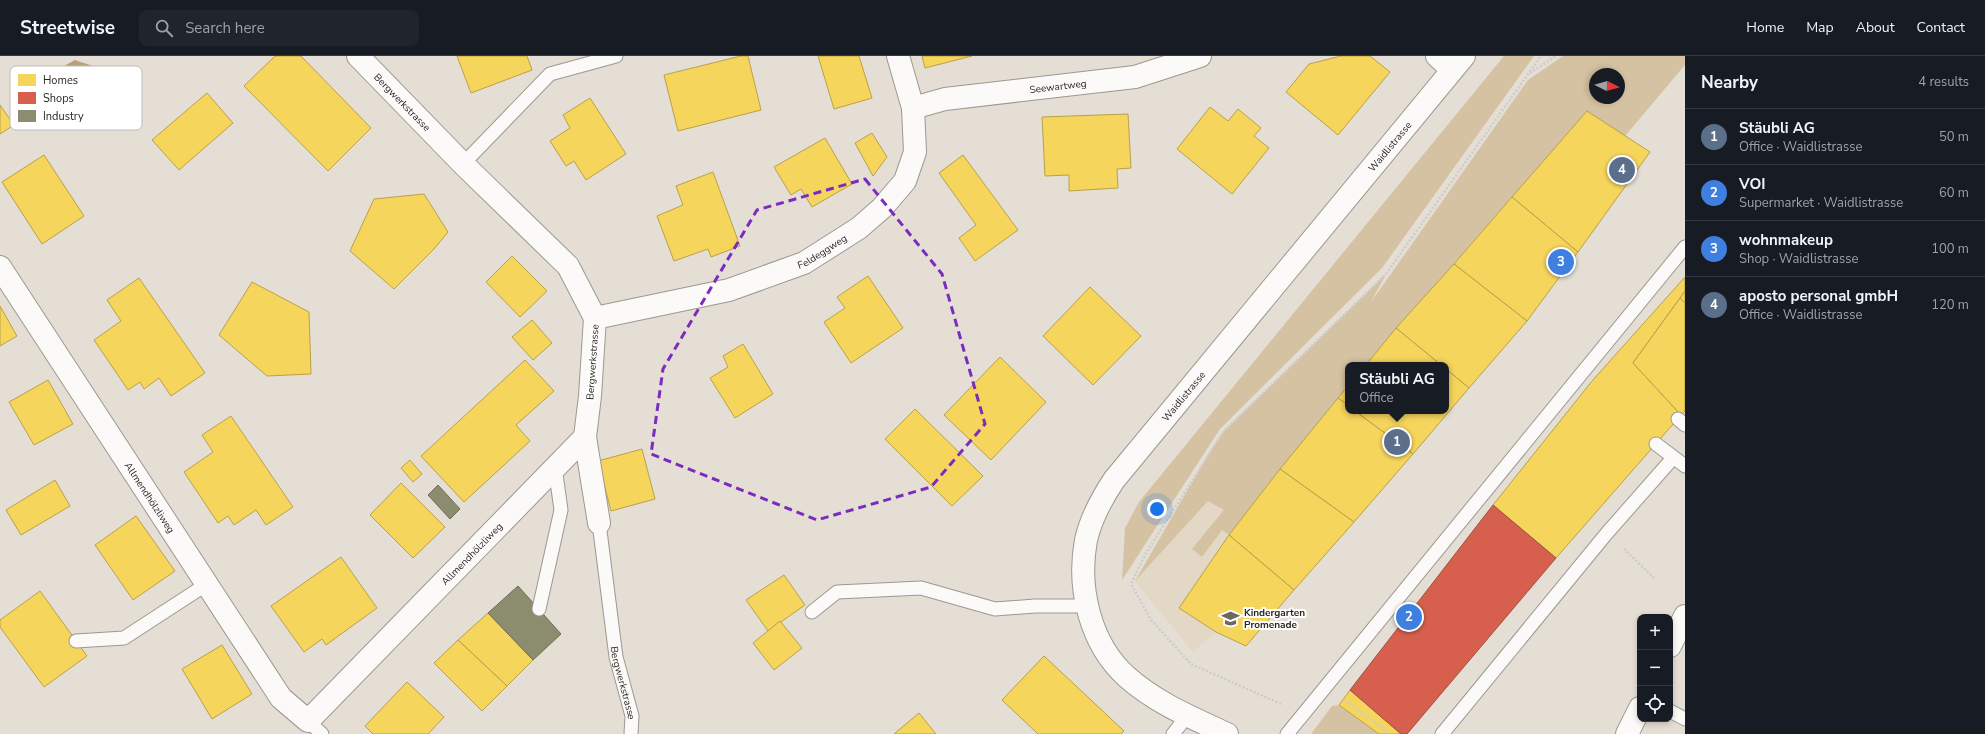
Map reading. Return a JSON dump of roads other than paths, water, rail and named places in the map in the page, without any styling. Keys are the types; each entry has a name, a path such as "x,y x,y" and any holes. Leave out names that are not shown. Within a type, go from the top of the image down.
{"street":[{"name":"Bergwerkstrasse","path":"358,56 463,164 568,266 595,318 590,396 585,437 600,524"},
{"name":"Feldeggweg","path":"595,318 729,290 804,263 859,228 882,208 905,182 915,152 913,108 898,56"},
{"name":"Seewartweg","path":"913,108 945,100 1135,77 1200,56"},
{"name":"Waidlistrasse","path":"1227,734 1187,716 1156,699 1126,676 1102,645 1093,626 1084,584 1086,540 1093,518 1102,498 1114,480 1451,61"},
{"name":"Allmendhölzliweg","path":"0,268 281,698 311,730 555,467 585,437"},
{"path":"1673,640 1685,616"},
{"path":"1627,734 1637,714"}],"lane":[{"path":"463,164 550,74 616,56"},
{"path":"1286,734 1685,247"},
{"path":"1656,444 1685,466"},
{"path":"1442,734 1607,533 1673,458"},
{"path":"539,609 561,510 555,467"},
{"name":"Bergwerkstrasse","path":"600,524 616,657 632,716 631,734"},
{"path":"76,641 124,638 207,584"},
{"path":"812,612 837,592 921,588 995,609 1035,606 1088,606"},
{"path":"1673,713 1685,719"},
{"path":"1173,734 1187,716"}],"place":[{"name":"aposto personal gmbH","path":"1622,170"},
{"name":"wohnmakeup","path":"1561,262"},
{"name":"Stäubli AG","path":"1397,442"},
{"name":"VOI","path":"1409,617"},
{"name":"Kindergarten Promenade","path":"1231,618"}]}
